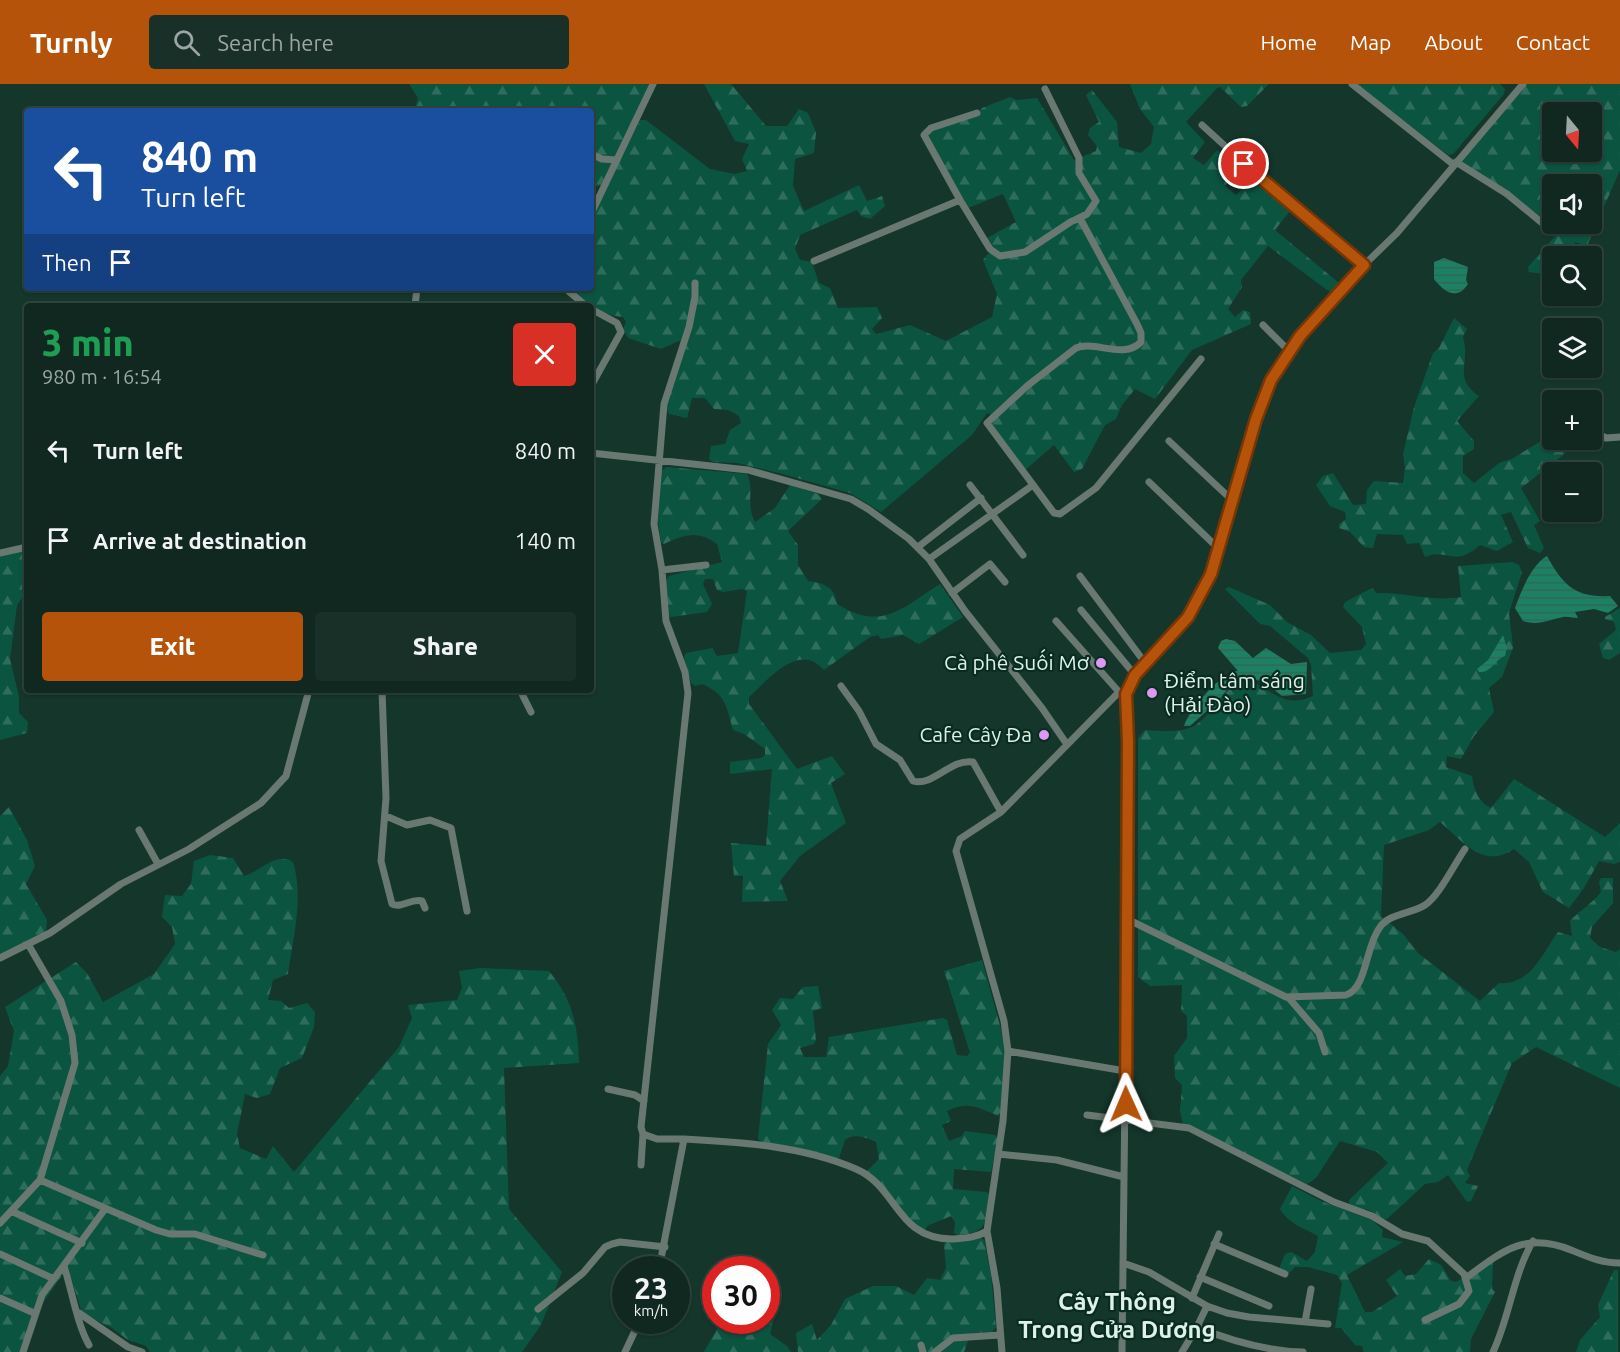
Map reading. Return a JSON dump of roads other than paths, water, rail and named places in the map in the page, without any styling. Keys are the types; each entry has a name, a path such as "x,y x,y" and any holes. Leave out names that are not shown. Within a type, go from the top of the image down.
{"street":[{"path":"594,208 653,84"},
{"path":"1352,84 1455,164 1507,194 1542,222"},
{"path":"1002,1352 997,1288 987,1231 998,1154 1008,1051 1004,1021 956,850 960,839 1001,812 1066,743 1122,693 1135,675 1188,617 1216,562 1262,402 1288,350 1364,265 1396,233 1523,84"},
{"path":"977,112 931,128 924,135 990,249 1000,255 1025,252 1087,214 1096,201 1079,173 1079,158 1045,88"},
{"path":"1202,125 1259,177 1364,265"},
{"path":"594,155 602,159 616,160"},
{"path":"814,261 960,200"},
{"path":"1075,220 1082,222 1088,231 1137,324 1142,339 1138,345 1126,348 1105,349 1084,345 1076,348 1027,386 987,423 1051,511 1056,514 1096,488 1201,359"},
{"path":"641,1165 643,1134 641,1127 688,693 685,672 666,621 662,570 654,524 664,404 689,327 695,297 695,283"},
{"path":"568,291 582,303"},
{"path":"594,311 617,323 621,332 594,381"},
{"path":"1263,325 1288,350"},
{"path":"1602,436 1620,437"},
{"path":"1168,441 1233,501"},
{"path":"594,453 748,470 851,499 891,524 929,559 1066,743"},
{"path":"1149,482 1219,549"},
{"path":"970,484 1023,555"},
{"path":"929,559 1033,484"},
{"path":"918,547 981,498"},
{"path":"0,553 24,548"},
{"path":"662,570 706,564"},
{"path":"952,592 990,564 1005,582"},
{"path":"1080,576 1146,664"},
{"path":"1081,610 1135,675"},
{"path":"1056,621 1122,693 1127,919 1122,1352"},
{"path":"841,686 859,711 876,744 900,760 913,781 920,782 960,763 973,762 1001,812"},
{"path":"0,958 68,923 121,884 189,849 255,808 283,782 308,693"},
{"path":"382,693 386,816 381,861 392,904 398,906 417,900 422,901 425,908"},
{"path":"522,693 531,712"},
{"path":"386,816 407,825 430,820 451,828 467,911"},
{"path":"139,830 158,864"},
{"path":"1288,997 1346,994 1355,990 1361,981 1368,948 1381,926 1392,918 1426,904 1466,849"},
{"path":"1127,919 1288,997 1318,1033 1325,1052"},
{"path":"0,1223 40,1180 72,1077 75,1052 62,1002 28,944"},
{"path":"1008,1051 1125,1071"},
{"path":"608,1089 635,1095 644,1101"},
{"path":"1087,1115 1189,1128 1334,1202 1372,1216 1402,1234 1428,1241 1466,1278 1469,1292 1459,1304 1425,1320"},
{"path":"643,1134 657,1139 772,1146 856,1169 878,1185 913,1228 932,1237 979,1236 987,1231"},
{"path":"663,1256 684,1139"},
{"path":"998,1154 1058,1160 1124,1177"},
{"path":"40,1180 156,1230 170,1234 195,1234 263,1256"},
{"path":"22,1352 34,1313 54,1279 105,1209"},
{"path":"11,1210 82,1243"},
{"path":"1192,1298 1219,1234"},
{"path":"1466,1278 1514,1247 1533,1241 1557,1245 1593,1260 1620,1263"},
{"path":"1493,1352 1513,1297 1520,1266 1533,1241"},
{"path":"538,1309 583,1274 605,1247 620,1242 665,1247"},
{"path":"1214,1244 1285,1274"},
{"path":"0,1254 54,1279"},
{"path":"1124,1263 1165,1281 1208,1306 1243,1317 1328,1324"},
{"path":"64,1266 79,1313 81,1331 89,1346"},
{"path":"1200,1277 1269,1306"},
{"path":"1305,1322 1311,1289"},
{"path":"0,1298 34,1313"},
{"path":"1182,1352 1208,1306"},
{"path":"79,1313 128,1347 142,1352"},
{"path":"1197,1327 1253,1345 1303,1352"},
{"path":"625,1352 633,1334"},
{"path":"935,1352 953,1338 1000,1335"}],"place":[{"name":"Cà phê Suối Mơ","path":"1101,663"},
{"name":"Điểm tâm sáng (Hải Đào)","path":"1152,693"},
{"name":"Cafe Cây Đa","path":"1044,735"}],"district":[{"name":"Cây Thông Trong Cửa Dương","path":"1117,1316"}]}
